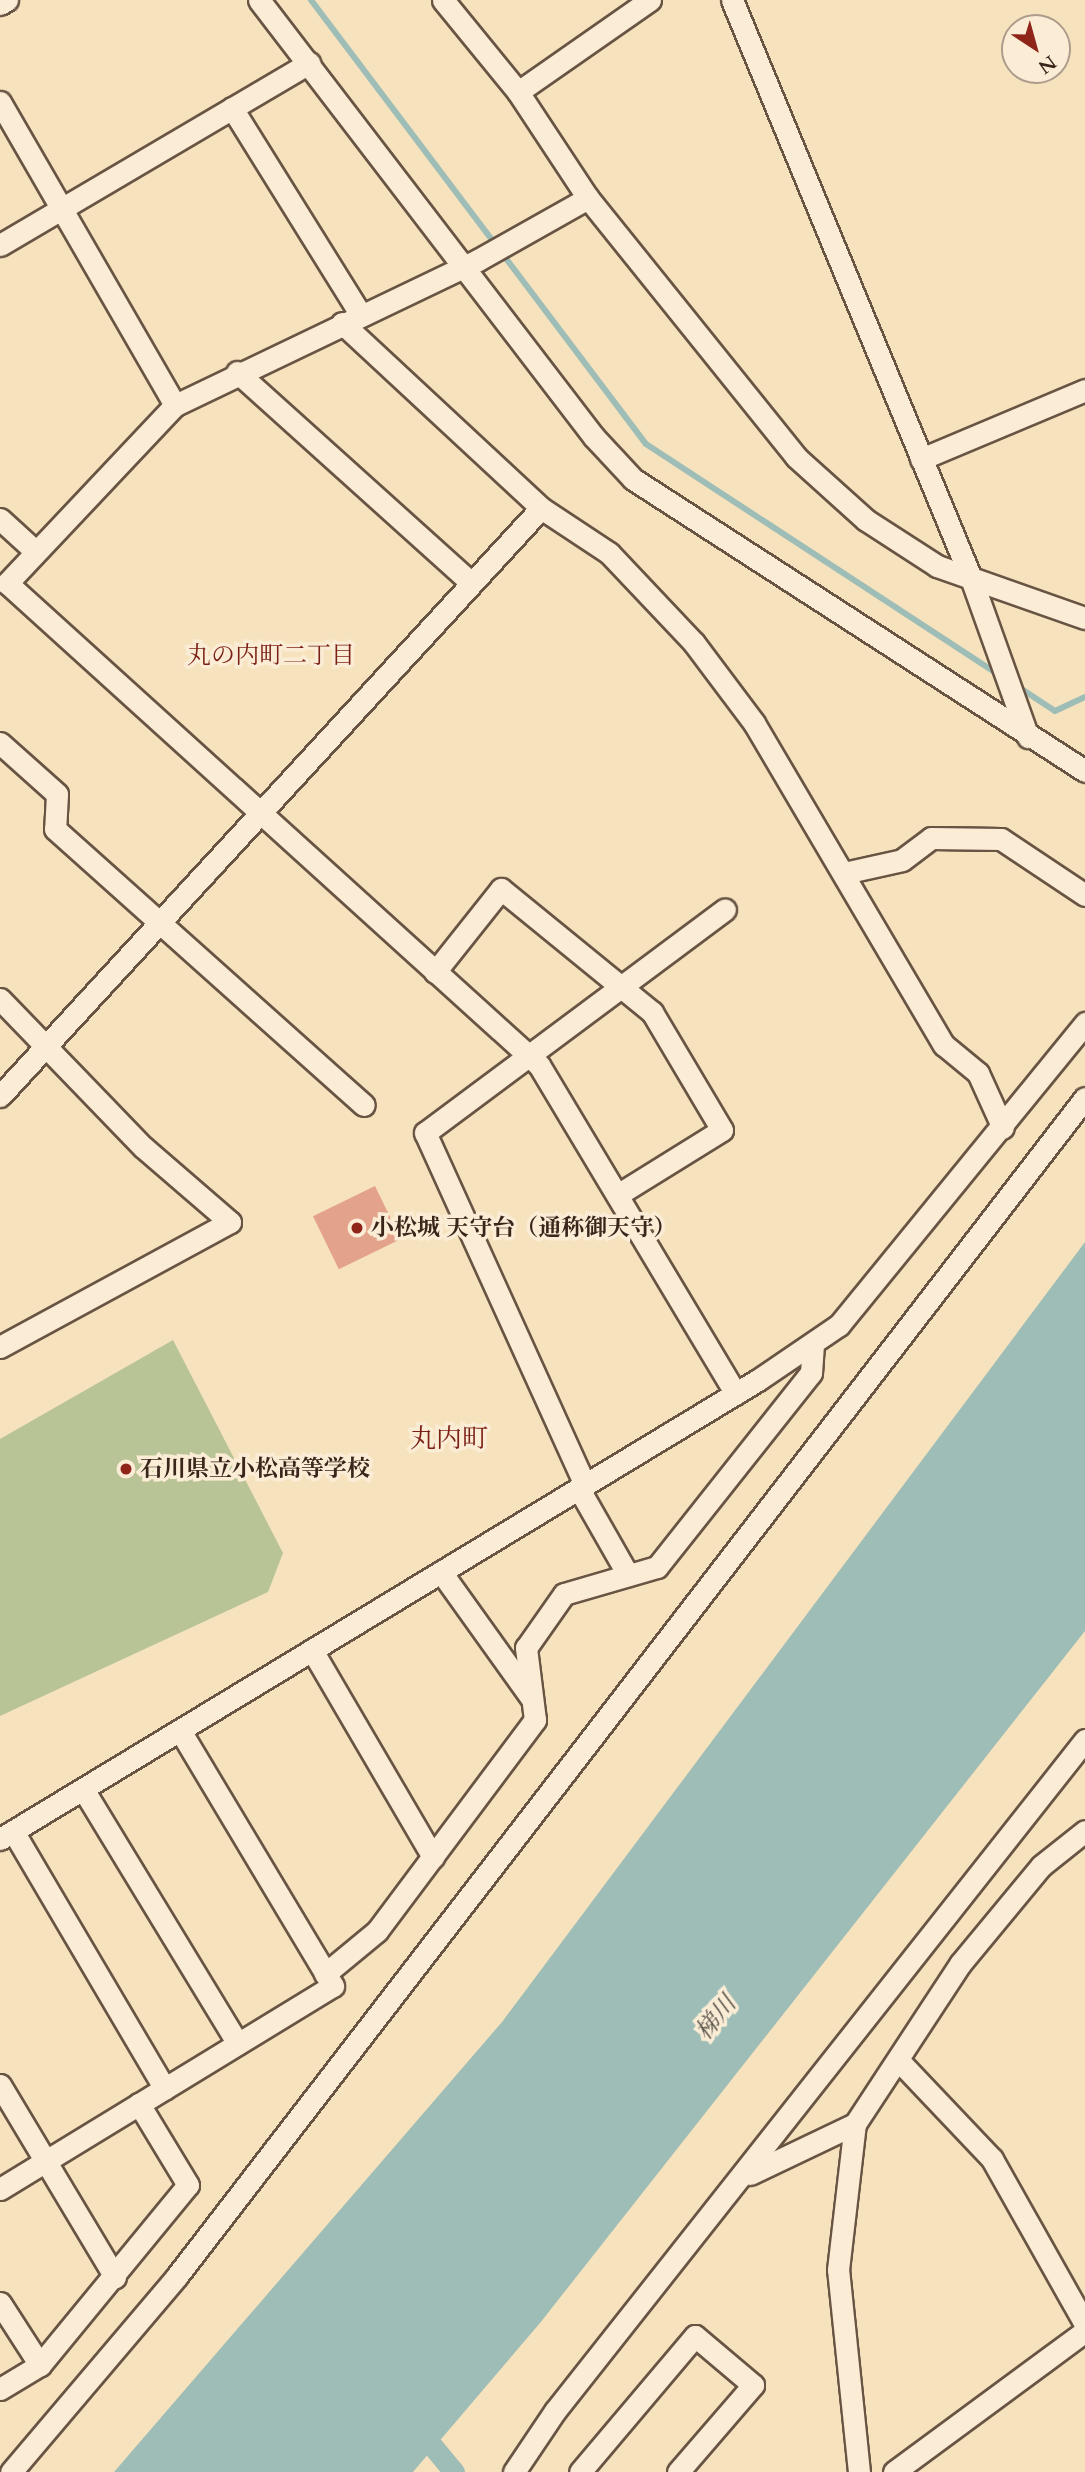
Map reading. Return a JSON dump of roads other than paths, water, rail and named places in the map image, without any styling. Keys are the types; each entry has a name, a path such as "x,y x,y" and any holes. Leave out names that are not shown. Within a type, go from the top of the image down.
{"street":[{"path":"0,4 7,0"},
{"path":"259,0 470,264 593,438 633,479 1028,737 1085,771"},
{"path":"443,0 518,92 588,198 796,457 866,520 937,566 1085,618"},
{"path":"518,92 650,0"},
{"path":"732,0 971,578 1028,737"},
{"path":"0,245 309,63"},
{"path":"0,102 65,207 175,405"},
{"path":"232,108 352,319 541,508 609,553 694,643 754,723 944,1045 978,1073 1003,1128"},
{"path":"588,198 470,264 237,372 175,405 34,550 6,583 5,597 257,814 528,1056 617,1195 736,1394"},
{"path":"237,372 471,583"},
{"path":"921,459 1085,390"},
{"path":"0,1096 541,508"},
{"path":"0,519 34,550"},
{"path":"0,743 57,794 55,829 363,1105"},
{"path":"844,873 902,860 931,838 1000,839 1085,895"},
{"path":"435,972 501,889 652,1012 722,1130 617,1195"},
{"path":"628,1575 582,1487 425,1133 725,909"},
{"path":"0,999 50,1044 143,1147 230,1222 0,1347"},
{"path":"165,2089 7,1835 736,1394 839,1325 1003,1128 1085,1023"},
{"path":"11,2472 186,2265 1085,1097"},
{"path":"325,1974 377,1931 535,1720 526,1647 564,1594 657,1567 811,1373 813,1343"},
{"path":"442,1572 532,1699"},
{"path":"312,1650 433,1857"},
{"path":"0,2189 333,1986 180,1730"},
{"path":"514,2472 555,2411 745,2176 1085,1740"},
{"path":"83,1789 238,2044"},
{"path":"745,2176 855,2124 901,2063 960,1964 1041,1866 1085,1831"},
{"path":"901,2063 992,2159 1085,2324"},
{"path":"0,2085 115,2277"},
{"path":"0,2389 40,2365 188,2185 139,2104"},
{"path":"855,2124 838,2270 859,2472"},
{"path":"0,2303 40,2365"},
{"path":"894,2472 1085,2331"},
{"path":"580,2472 695,2336 752,2385 678,2472"}],"water":[{"name":"梯川","path":"1085,1242 1085,1631 540,2323 413,2472 114,2472 502,2022"}],"waterway":[{"path":"311,0 646,444 999,675"},
{"path":"1017,686 1055,711 1085,697"},
{"path":"415,2425 454,2472"}],"place":[{"name":"小松城 天守台（通称御天守）","path":"357,1228"},
{"name":"石川県立小松高等学校","path":"126,1469"}],"district":[{"name":"丸の内町二丁目","path":"271,656"},
{"name":"丸内町","path":"449,1439"}]}
